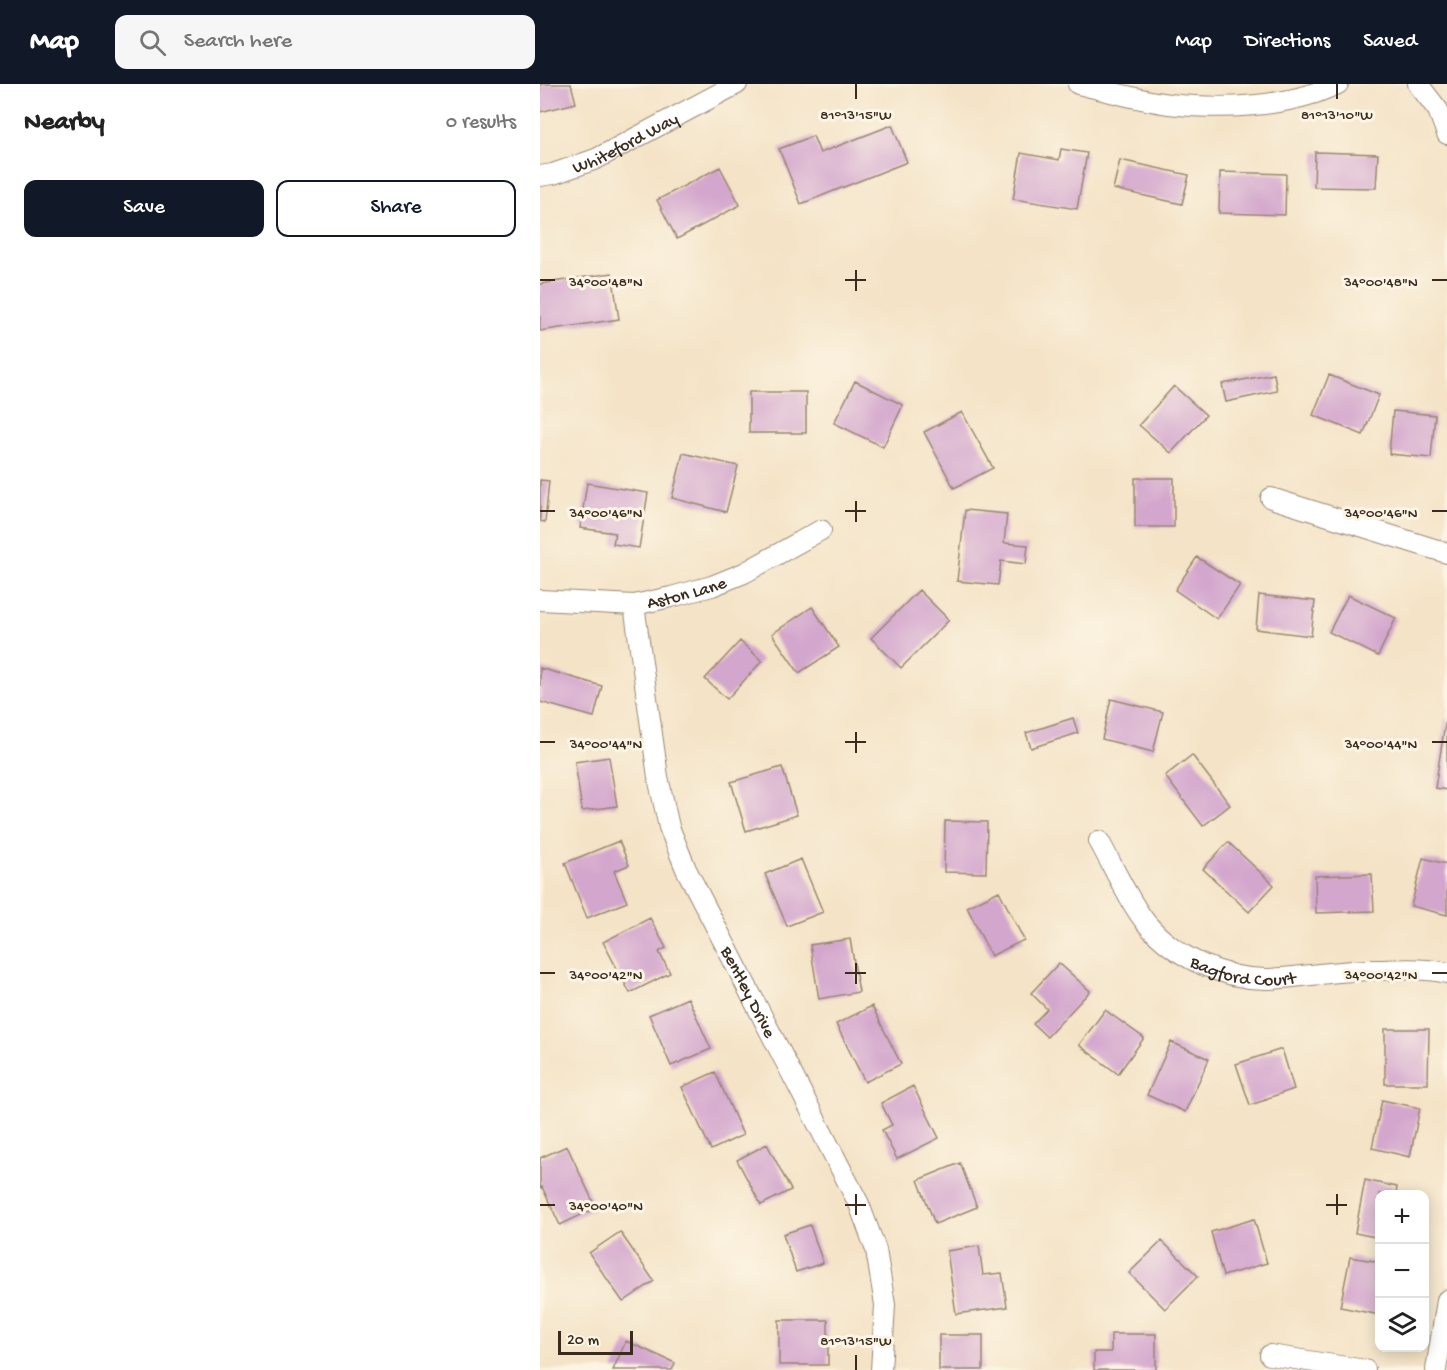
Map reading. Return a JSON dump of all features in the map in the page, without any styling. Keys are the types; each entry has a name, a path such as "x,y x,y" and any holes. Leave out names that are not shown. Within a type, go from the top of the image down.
{"street":[{"name":"Whiteford Way","path":"540,176 553,174 596,159 737,84"},
{"path":"1078,84 1130,97 1213,107 1266,103 1311,94 1338,84"},
{"path":"1418,84 1438,110 1447,134"},
{"path":"1271,498 1447,553"},
{"name":"Aston Lane","path":"540,600 634,605 712,586 744,573 821,530"},
{"name":"Bentley Drive","path":"634,605 658,777 669,827 686,869 860,1204 876,1250 885,1305 881,1370"},
{"name":"Bagford Court","path":"1100,841 1134,905 1147,923 1163,940 1215,971 1237,977 1268,979 1351,970 1420,969 1447,973"},
{"path":"1436,1370 1447,1300"},
{"path":"1270,1355 1365,1370"}],"building":[{"path":"540,84 571,84 576,103 540,112"},
{"path":"892,125 907,162 801,204 779,149 813,136 820,153"},
{"path":"1061,149 1087,153 1077,209 1013,199 1021,153 1059,160"},
{"path":"1315,152 1378,154 1376,188 1314,187"},
{"path":"1120,160 1189,175 1182,204 1113,189"},
{"path":"720,167 740,205 677,239 657,200"},
{"path":"1220,172 1286,174 1285,215 1219,213"},
{"path":"612,273 619,319 540,331 540,284"},
{"path":"1274,374 1277,391 1226,402 1222,384"},
{"path":"1329,375 1379,395 1363,435 1313,415"},
{"path":"855,381 903,405 883,447 834,423"},
{"path":"1174,386 1206,415 1171,453 1139,425"},
{"path":"749,392 806,392 806,433 749,433"},
{"path":"1393,411 1435,415 1431,458 1389,454"},
{"path":"962,412 993,468 954,488 924,432"},
{"path":"683,453 738,466 726,512 672,498"},
{"path":"1135,478 1174,478 1174,527 1135,527"},
{"path":"540,480 549,481 545,522 540,521"},
{"path":"587,483 648,493 639,548 613,544 615,533 580,528"},
{"path":"965,510 1007,514 1004,543 1028,545 1026,564 1001,561 998,585 957,581"},
{"path":"1197,557 1240,585 1217,619 1175,590"},
{"path":"919,590 949,620 901,668 871,638"},
{"path":"1259,595 1315,601 1311,636 1256,629"},
{"path":"1348,595 1396,618 1378,656 1329,632"},
{"path":"812,607 839,647 799,673 772,634"},
{"path":"740,641 762,661 727,699 705,679"},
{"path":"540,668 602,686 594,717 540,702"},
{"path":"1111,699 1163,712 1153,752 1102,739"},
{"path":"1073,718 1078,733 1031,748 1026,733"},
{"path":"1447,718 1447,790 1435,788"},
{"path":"1192,755 1230,805 1203,826 1165,776"},
{"path":"609,757 617,806 582,811 575,762"},
{"path":"782,767 797,815 746,831 731,782"},
{"path":"945,821 987,822 986,873 944,872"},
{"path":"619,841 629,865 614,871 627,902 587,918 565,863"},
{"path":"1228,842 1274,885 1249,912 1203,869"},
{"path":"1423,858 1447,864 1447,915 1411,906"},
{"path":"801,859 823,912 787,926 765,874"},
{"path":"1372,874 1374,911 1316,913 1315,876"},
{"path":"999,891 1024,940 991,956 967,907"},
{"path":"650,918 666,948 659,952 670,973 630,993 603,942"},
{"path":"850,939 859,992 819,999 810,945"},
{"path":"1059,963 1090,991 1047,1037 1033,1024 1047,1009 1031,993"},
{"path":"688,998 711,1049 671,1066 649,1015"},
{"path":"872,1006 901,1064 865,1082 836,1024"},
{"path":"1105,1010 1144,1038 1118,1074 1079,1045"},
{"path":"1385,1029 1429,1029 1428,1084 1385,1084"},
{"path":"1171,1042 1209,1059 1185,1112 1147,1095"},
{"path":"1282,1049 1294,1089 1250,1105 1236,1064"},
{"path":"715,1072 743,1135 711,1150 682,1087"},
{"path":"913,1086 939,1138 897,1159 882,1130 892,1125 881,1103"},
{"path":"1382,1100 1420,1108 1410,1157 1372,1148"},
{"path":"767,1144 791,1190 761,1205 737,1160"},
{"path":"567,1146 596,1208 560,1225 542,1187 540,1188 540,1158"},
{"path":"960,1163 977,1207 935,1224 918,1180"},
{"path":"1365,1180 1397,1187 1397,1190 1375,1190 1375,1237 1355,1233"},
{"path":"1254,1219 1267,1263 1223,1276 1211,1232"},
{"path":"810,1225 823,1263 796,1272 783,1234"},
{"path":"620,1232 654,1281 623,1302 589,1253"},
{"path":"1162,1241 1198,1276 1165,1309 1129,1273"},
{"path":"979,1246 983,1275 1002,1273 1007,1307 956,1314 947,1251"},
{"path":"1350,1257 1375,1261 1375,1314 1340,1307"},
{"path":"779,1320 828,1320 828,1365 779,1365"},
{"path":"1111,1334 1156,1334 1156,1370 1094,1370 1094,1352 1111,1352"},
{"path":"939,1335 983,1335 983,1370 939,1370"},
{"path":"626,1341 675,1363 672,1370 613,1370"}]}
